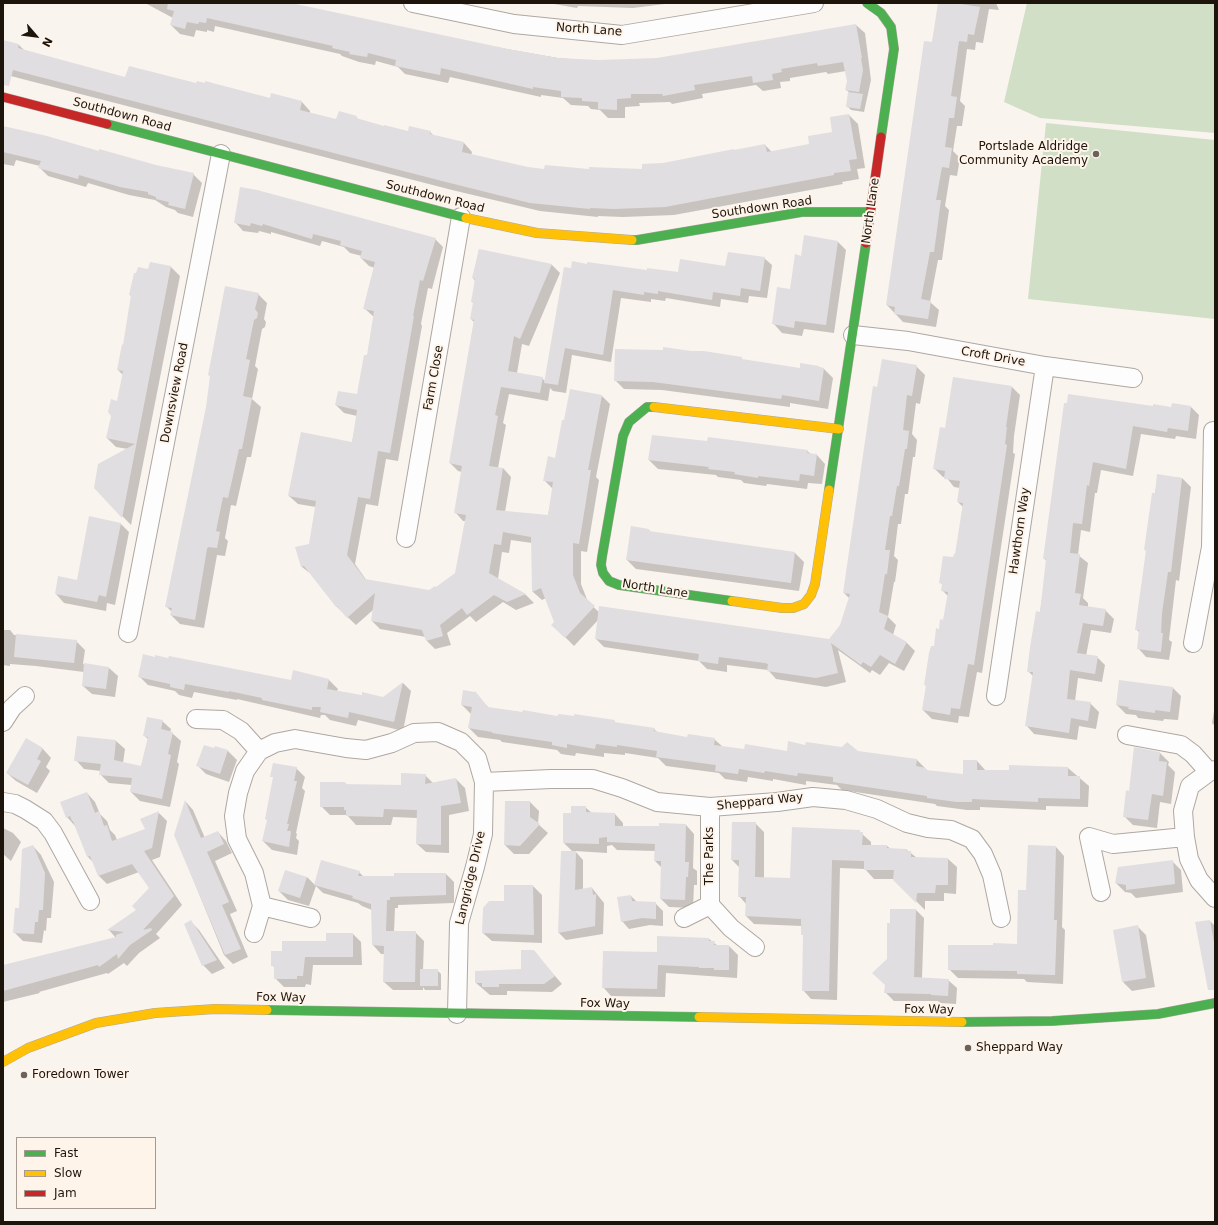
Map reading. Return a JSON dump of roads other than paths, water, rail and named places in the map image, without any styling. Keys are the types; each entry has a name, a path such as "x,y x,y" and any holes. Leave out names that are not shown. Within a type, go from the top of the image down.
{"street":[{"name":"North Lane","path":"413,3 514,24 622,34 814,3"},
{"name":"North Lane","path":"839,429 662,407 647,407 629,422 623,436 602,557 601,565 603,573 609,581 618,584 782,608 794,608 804,604 811,595 815,584 839,429 894,49 892,27 881,13 867,3"},
{"name":"Southdown Road","path":"3,97 461,217 538,233 637,240 802,212 871,212"},
{"name":"Downsview Road","path":"128,632 222,154"},
{"name":"Farm Close","path":"406,538 461,217"},
{"name":"Croft Drive","path":"853,336 908,342 1045,366 1133,378"},
{"name":"Hawthorn Way","path":"996,696 1045,366"},
{"path":"1193,643 1213,548 1213,431"},
{"path":"3,722 12,708 25,696"},
{"path":"196,719 223,720 240,731 259,752"},
{"name":"Langridge Drive","path":"262,906 254,873 237,839 234,816 238,793 245,771 259,752 275,743 295,739 366,750 392,743 414,733 438,732 461,742 477,758 484,782 483,834 458,923 457,1014"},
{"path":"1128,735 1181,745 1212,771 1190,786 1183,811 1185,837 1189,859 1199,880 1215,898"},
{"name":"Sheppard Way","path":"484,782 593,779 622,788 657,802 710,807 777,802 813,797 846,800 877,809 907,823 928,828 951,830 972,839 983,854 992,875 1001,918"},
{"path":"3,802 15,804 44,821 53,832 90,901"},
{"name":"The Parks","path":"710,807 710,905"},
{"path":"1101,892 1089,837 1113,844 1185,837"},
{"path":"684,918 710,905 731,928 755,947"},
{"path":"254,933 262,906 311,918"},
{"name":"Fox Way","path":"3,1062 28,1048 96,1022 155,1012 215,1009 966,1022 1052,1022 1158,1014 1215,1004"}],"place":[{"name":"Portslade Aldridge Community Academy","path":"1096,154"},
{"name":"Sheppard Way","path":"968,1048"},
{"name":"Foredown Tower","path":"24,1075"}]}
